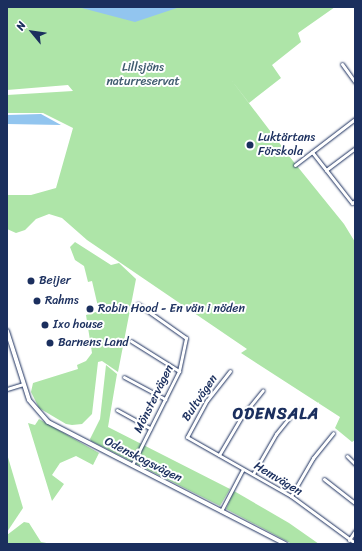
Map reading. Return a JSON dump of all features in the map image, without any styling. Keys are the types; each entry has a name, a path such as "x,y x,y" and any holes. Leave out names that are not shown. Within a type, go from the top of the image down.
{"street":[{"path":"342,64 355,82"},
{"path":"296,165 355,119"},
{"path":"326,170 355,148"},
{"path":"312,152 352,203 355,201"},
{"name":"Mönstervägen","path":"132,465 179,371 186,338 138,304"},
{"name":"Odenskogsvägen","path":"7,330 23,384 31,405 48,422 285,544"},
{"path":"131,341 179,371"},
{"name":"Bultvägen","path":"187,437 207,400 230,370"},
{"path":"124,377 165,399"},
{"path":"7,389 23,384"},
{"path":"219,455 242,416 263,390"},
{"path":"253,474 276,434 296,408"},
{"path":"117,410 150,428"},
{"path":"291,496 313,458 333,433"},
{"name":"Hemvägen","path":"187,437 291,496 355,543"},
{"path":"347,456 355,464"},
{"path":"221,511 243,469"},
{"path":"324,479 355,503"},
{"path":"349,540 355,530"}],"green space":[{"name":"Lillsjöns naturreservat","path":"7,7 335,7 298,33 301,42 272,65 281,78 249,103 229,77 293,161 344,224 355,242 355,440 352,442 335,428 340,417 241,353 247,349 87,240 62,218 49,214 36,219 25,230 16,233 7,229 7,195 31,195 56,188 73,128 43,113 7,113 7,95 73,91 68,85 7,90"},
{"path":"75,242 111,265 119,263 136,279 118,372 102,361 98,362 92,414 82,424 72,425 66,424 39,408 31,392 33,383 78,369 77,365 86,361 92,353 86,315 99,311 92,281 88,282 84,266 75,260 70,247"},
{"path":"106,365 117,374 108,427 230,489 220,506 91,441 90,439 100,419"},
{"path":"39,419 99,453 93,465 76,456 60,463 52,475 64,484 52,501 28,423 35,425"},
{"path":"7,454 23,508 7,532"},
{"path":"234,491 289,523 319,544 292,544 226,509"},
{"path":"24,522 29,523 41,542 52,544 7,544 7,535"}],"water":[{"path":"78,7 180,7 135,22"},
{"path":"41,114 61,125 7,124 7,115"}],"place":[{"name":"Luktärtans Förskola","path":"250,145"},
{"name":"Beijer","path":"31,281"},
{"name":"Rahms","path":"37,301"},
{"name":"Robin Hood - En vän i nöden","path":"90,309"},
{"name":"Ixo house","path":"45,325"},
{"name":"Barnens Land","path":"50,343"}],"district":[{"name":"ODENSALA","path":"276,414"}]}
